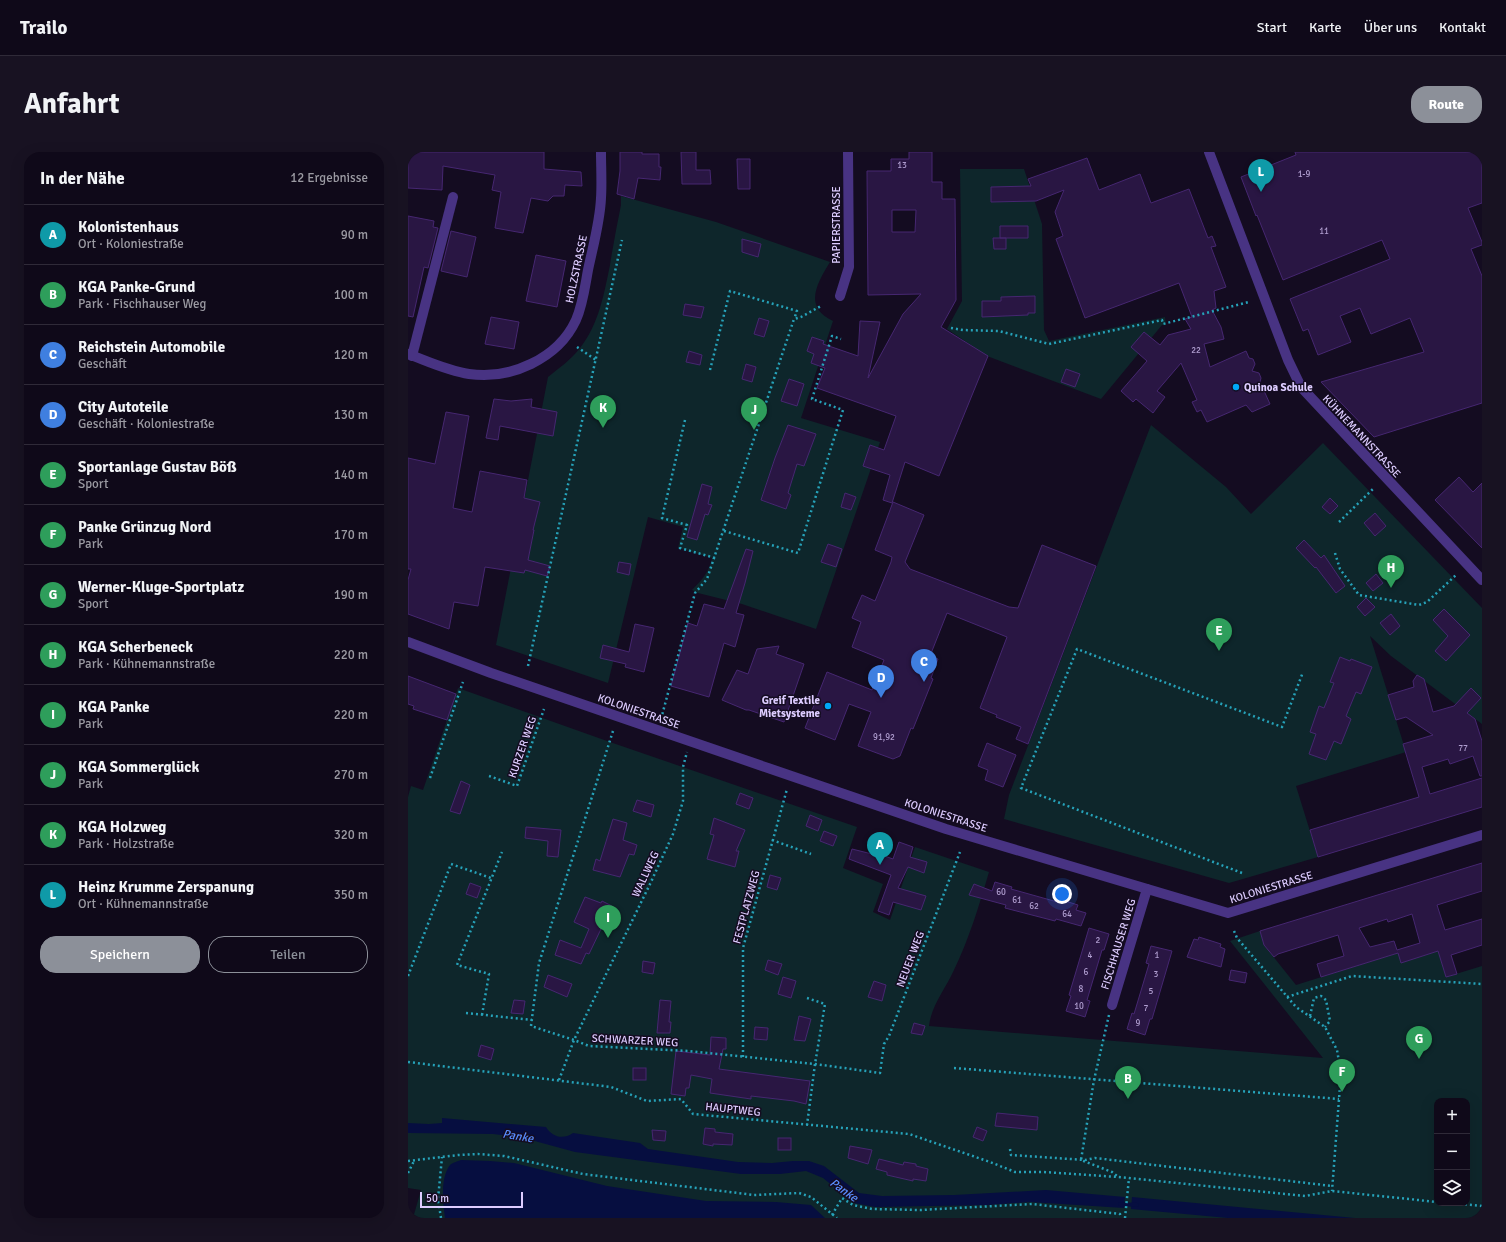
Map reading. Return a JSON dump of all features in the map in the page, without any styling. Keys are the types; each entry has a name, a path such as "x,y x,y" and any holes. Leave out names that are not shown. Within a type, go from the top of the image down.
{"street":[{"name":"HOLZSTRASSE","path":"410,355 459,372 488,375 517,370 530,364 557,345 576,320 581,304 600,214 600,152"},
{"name":"PAPIERSTRASSE","path":"840,296 849,267 848,152"},
{"name":"KÜHNEMANNSTRASSE","path":"1209,152 1286,353 1301,387 1482,580"},
{"path":"410,355 453,197"},
{"name":"KOLONIESTRASSE","path":"408,642 946,829 1228,913 1482,835"},
{"name":"FISCHHAUSER WEG","path":"1112,1005 1147,889"}],"path":[{"path":"528,666 622,240"},
{"path":"658,730 694,593 707,579 715,558 774,376 797,311 730,291 710,370"},
{"path":"951,328 963,330 998,331 1049,344 1162,320 1163,324 1249,302"},
{"path":"794,319 801,317 821,306"},
{"path":"724,531 798,553 843,410 812,399 832,336 841,339"},
{"path":"577,348 596,360"},
{"path":"685,420 662,518 687,525 680,548 715,558"},
{"path":"1339,522 1374,488"},
{"path":"1335,553 1340,570 1359,595 1419,605 1427,602 1456,575"},
{"path":"1242,873 1021,788 1077,649 1282,726 1303,672"},
{"path":"430,778 463,682"},
{"name":"KURZER WEG","path":"489,776 517,786 544,708"},
{"path":"466,1013 532,1020 539,963 613,732"},
{"name":"WALLWEG","path":"559,1080 574,1040 672,834 684,801 683,767 686,756"},
{"name":"FESTPLATZWEG","path":"743,1057 743,948 787,789"},
{"path":"772,840 811,854"},
{"path":"482,1015 489,974 457,966 502,852"},
{"name":"NEUER WEG","path":"880,1073 884,1044 889,1036 960,852"},
{"path":"408,976 451,864 491,878"},
{"path":"1234,931 1237,938 1296,1007 1325,1027 1336,1050 1341,1074 1332,1191"},
{"path":"1287,997 1352,976 1482,984"},
{"path":"1310,1016 1314,998 1321,996 1326,1000 1330,1021 1325,1027"},
{"path":"807,998 825,1004 807,1125"},
{"name":"SCHWARZER WEG","path":"532,1020 531,1026 589,1046 688,1051 815,1064 880,1073"},
{"path":"1081,1160 1104,1029"},
{"name":"HAUPTWEG","path":"408,1062 611,1087 647,1101 680,1099 693,1114 909,1134 1015,1172 1044,1172 1118,1177 1305,1196 1332,1191 1434,1202"},
{"path":"954,1068 1339,1099"},
{"path":"1010,1149 1011,1155 1081,1160 1095,1158 1332,1186"},
{"path":"408,1161 478,1154 504,1156 584,1174 754,1195 799,1193 811,1197 837,1218"},
{"path":"441,1218 438,1199 442,1157"},
{"path":"1081,1160 1112,1172 1118,1177"},
{"path":"408,1173 414,1161"},
{"path":"1125,1218 1129,1178"},
{"path":"832,1215 842,1198 853,1206 872,1209 920,1210 1032,1204 1120,1214 1120,1218"},
{"path":"1470,1205 1482,1206"}],"green space":[{"path":"960,169 1024,169 1042,224 1044,330 1049,341 1165,317 1166,325 1162,325 1101,399 987,356 947,329 962,301"},
{"path":"621,196 716,222 830,262 821,278 815,294 815,301 818,309 823,315 833,321 801,418 880,442 816,629 742,604 698,593 692,590 705,576 712,558 678,548 683,527 648,517 608,683 496,645 548,377 565,364 576,352 592,329 603,298 621,205"},
{"path":"1151,425 1226,487 1251,514 1323,443 1482,608 1482,724 1391,656 1370,636 1406,752 1296,786 1318,857 1229,883 1004,819 1009,795"},
{"path":"458,688 857,827 843,868 883,884 873,912 890,920 915,847 989,872 969,934 951,977 936,1004 929,1026 1323,1058 1230,941 1260,931 1264,945 1296,985 1398,953 1401,963 1438,951 1446,977 1482,966 1482,1218 413,1218 421,1190 408,1188 408,797 411,786 423,790"}],"water":[{"path":"442,1118 546,1127 551,1133 562,1137 573,1133 640,1143 648,1149 738,1162 772,1163 809,1161 824,1166 859,1193 882,1196 954,1195 1046,1190 1125,1197 1124,1208 1030,1202 987,1205 875,1207 854,1203 823,1178 806,1171 780,1174 741,1174 575,1152 520,1137 493,1134 408,1133 408,1123 442,1123"},
{"path":"461,1160 514,1163 607,1186 706,1201 776,1202 811,1205 825,1218 445,1218 443,1184 450,1165"},
{"path":"1132,1197 1355,1218 1228,1218 1131,1209"}],"building":[{"path":"408,152 544,152 544,169 581,172 582,186 565,185 564,196 553,196 548,201 531,198 523,233 495,228 501,192 492,190 495,175 443,166 442,190 408,188"},
{"path":"620,152 659,154 659,167 661,167 660,180 638,178 634,199 617,194 620,171"},
{"path":"681,152 696,152 696,170 710,170 711,184 682,184"},
{"path":"909,152 932,152 932,182 942,182 942,199 955,199 956,300 941,327 988,356 939,476 905,462 892,503 883,500 890,475 863,466 870,445 884,450 896,416 817,388 825,368 811,363 814,354 807,351 812,337 824,341 823,344 858,356 860,321 880,322 868,378 903,314 921,294 868,295 867,171 891,171 891,159 909,159","holes":["892,210 916,210 915,232 892,232"]},
{"path":"1295,152 1482,152 1482,203 1468,208 1482,242 1482,245 1471,249 1482,276 1482,403 1374,437 1321,382 1424,352 1410,318 1371,334 1360,308 1340,316 1351,342 1318,355 1308,329 1303,331 1290,299 1390,259 1382,240 1283,280 1241,177 1296,155"},
{"path":"1087,158 1099,190 1140,174 1151,203 1189,189 1208,238 1212,236 1216,246 1211,247 1226,287 1214,291 1216,308 1212,310 1221,327 1224,339 1204,344 1210,367 1246,351 1249,358 1253,359 1255,364 1252,371 1259,373 1261,378 1260,382 1270,404 1252,412 1246,405 1207,422 1201,410 1197,412 1192,402 1197,400 1181,363 1157,391 1165,397 1153,413 1136,399 1133,402 1121,391 1147,361 1131,347 1144,332 1160,345 1168,335 1191,329 1185,319 1192,317 1179,283 1085,318 1056,239 1063,236 1055,212 1064,190 1036,201 991,202 991,187 1031,186 1028,179"},
{"path":"737,159 750,159 750,189 738,189"},
{"path":"408,216 434,221 433,227 438,228 428,268 424,267 413,317 408,316"},
{"path":"1000,226 1028,226 1028,238 1006,238 1006,249 994,249 993,238 1000,238"},
{"path":"451,231 476,237 467,277 441,271"},
{"path":"742,239 761,244 758,257 742,252"},
{"path":"536,255 566,261 557,307 526,301"},
{"path":"1035,296 1035,313 1028,313 1028,315 982,317 982,301 1001,301 1001,297"},
{"path":"685,304 704,307 701,318 683,315"},
{"path":"491,317 519,322 514,349 485,344"},
{"path":"759,318 769,321 764,337 754,334"},
{"path":"689,351 702,355 700,365 686,362"},
{"path":"746,364 756,367 752,382 742,379"},
{"path":"1066,369 1080,374 1075,387 1061,382"},
{"path":"789,379 804,384 797,406 781,401"},
{"path":"494,399 511,401 532,399 531,407 557,412 553,436 500,426 498,440 486,438"},
{"path":"446,412 469,416 453,508 472,512 480,471 527,480 524,498 540,502 528,560 550,566 547,576 525,570 524,573 485,567 478,606 454,602 449,629 408,614 408,580 411,569 408,569 408,458 435,464"},
{"path":"788,425 816,434 804,466 797,464 788,493 791,495 786,509 761,500"},
{"path":"1459,477 1473,492 1482,483 1482,548 1435,500"},
{"path":"702,484 712,487 708,504 712,505 708,515 705,514 697,540 687,537"},
{"path":"845,493 856,497 851,510 841,507"},
{"path":"1330,498 1338,506 1330,514 1322,507"},
{"path":"893,502 924,515 905,562 910,569 1009,607 1018,608 1042,545 1096,566 1028,744 1016,739 1021,727 996,717 997,715 980,708 1007,637 947,613 930,656 938,659 931,678 933,679 913,729 911,728 900,756 893,759 858,746 871,712 849,704 835,740 805,728 827,672 872,690 884,660 852,647 861,622 852,618 862,595 875,601 891,562 892,557 875,550"},
{"path":"1375,513 1386,526 1375,536 1364,523"},
{"path":"1304,540 1321,558 1324,555 1345,586 1336,593 1316,567 1315,568 1296,548"},
{"path":"828,544 842,549 836,567 821,562"},
{"path":"746,549 753,551 736,613 744,615 735,647 724,643 709,697 671,686 688,623 697,626 704,604 724,609"},
{"path":"619,562 631,564 629,575 617,572"},
{"path":"1376,574 1383,583 1373,591 1366,583"},
{"path":"1366,598 1375,607 1365,616 1357,607"},
{"path":"1444,609 1470,635 1446,661 1435,651 1448,636 1433,620"},
{"path":"1391,614 1400,626 1390,635 1380,623"},
{"path":"635,624 654,628 644,672 625,667 626,664 600,658 603,645 629,652"},
{"path":"779,646 776,654 804,664 784,722 746,710 722,700 737,670 748,674 757,649"},
{"path":"1340,657 1350,661 1351,659 1372,667 1361,694 1356,692 1346,716 1351,719 1341,744 1334,741 1326,760 1309,754 1316,734 1310,732 1319,706 1324,708 1334,683 1330,682"},
{"path":"1417,675 1424,679 1433,712 1454,706 1471,688 1481,698 1467,713 1475,719 1482,741 1482,776 1480,776 1473,756 1450,764 1448,759 1422,767 1430,794 1482,778 1482,807 1318,857 1310,830 1419,797 1403,744 1433,735 1406,717 1396,720 1388,695 1414,687 1413,681"},
{"path":"408,676 456,694 447,720 413,709 414,706 408,704"},
{"path":"987,743 1016,755 1003,787 985,780 988,770 978,766"},
{"path":"461,781 470,785 460,814 450,811"},
{"path":"740,793 753,798 749,809 736,804"},
{"path":"637,800 654,805 651,817 633,811"},
{"path":"810,815 822,820 818,831 806,826"},
{"path":"714,818 745,830 736,851 739,851 735,867 707,859 714,835 710,834"},
{"path":"613,819 627,823 623,840 637,845 634,855 629,854 620,877 593,870 596,859 600,861"},
{"path":"526,827 561,830 558,857 547,856 548,841 525,838"},
{"path":"824,831 837,836 833,846 820,841"},
{"path":"899,842 913,847 910,857 927,862 924,873 908,867 898,888 926,896 921,910 893,902 889,915 878,911 891,875 849,859 852,849 872,854 873,852 893,859"},
{"path":"1482,863 1482,891 1437,905 1445,930 1482,919 1482,945 1451,955 1457,974 1446,977 1438,951 1401,963 1398,953 1321,977 1317,964 1344,956 1338,935 1278,954 1274,957 1264,945 1260,931","holes":["1412,914 1420,943 1397,950 1394,941 1370,947 1359,928 1387,919 1388,922"]},
{"path":"770,875 781,878 777,890 767,887"},
{"path":"995,882 1012,887 1011,889 1061,903 1062,900 1078,905 1076,910 1086,913 1081,926 1005,908 1006,905 969,895 974,884 992,891"},
{"path":"470,883 481,887 477,898 466,894"},
{"path":"585,897 601,903 602,901 612,906 589,954 586,953 581,964 555,955 560,940 581,948 589,929 574,922"},
{"path":"1089,928 1109,934 1104,950 1102,950 1087,1000 1090,1001 1085,1017 1066,1011 1071,996 1069,995"},
{"path":"1199,937 1221,944 1220,947 1225,949 1221,967 1187,957 1194,939 1198,940"},
{"path":"1151,946 1172,951 1152,1019 1150,1019 1145,1035 1127,1029 1132,1013 1134,1014 1149,964 1146,963"},
{"path":"768,960 782,964 778,975 765,970"},
{"path":"643,961 655,963 653,974 642,972"},
{"path":"1231,970 1247,973 1245,983 1229,980"},
{"path":"548,975 572,984 567,997 544,987"},
{"path":"783,977 796,981 791,998 778,994"},
{"path":"874,981 886,985 882,1001 868,997"},
{"path":"514,1000 525,1001 523,1014 511,1013"},
{"path":"660,1000 671,1001 669,1022 671,1022 670,1033 657,1033"},
{"path":"799,1016 811,1019 805,1041 794,1040"},
{"path":"914,1023 925,1026 922,1035 911,1033"},
{"path":"755,1027 768,1028 767,1040 754,1039"},
{"path":"711,1037 726,1038 726,1049 723,1049 719,1069 810,1081 806,1104 794,1101 751,1096 751,1099 710,1093 712,1079 691,1075 689,1088 686,1088 685,1096 671,1094 676,1051 710,1055"},
{"path":"481,1045 494,1049 491,1060 478,1056"},
{"path":"633,1068 646,1068 646,1080 633,1080"},
{"path":"997,1113 1038,1117 1037,1130 995,1126"},
{"path":"977,1127 987,1131 983,1141 973,1137"},
{"path":"705,1128 715,1129 715,1132 733,1134 732,1145 713,1144 713,1146 703,1144"},
{"path":"652,1130 666,1131 665,1141 653,1140"},
{"path":"778,1138 791,1138 791,1150 778,1150"},
{"path":"850,1146 872,1150 868,1164 848,1158"},
{"path":"879,1159 903,1165 904,1162 916,1164 916,1166 928,1169 926,1181 913,1179 913,1181 887,1175 887,1172 876,1169"}],"waterway":[{"name":"Panke","path":"1120,1204 1137,1205"}],"place":[{"name":"Heinz Krumme Zerspanung","path":"1261,192"},
{"name":"Quinoa Schule","path":"1236,387"},
{"name":"KGA Holzweg","path":"603,428"},
{"name":"KGA Sommerglück","path":"754,430"},
{"name":"KGA Scherbeneck","path":"1391,588"},
{"name":"Sportanlage Gustav Böß","path":"1219,651"},
{"name":"Reichstein Automobile","path":"924,682"},
{"name":"City Autoteile","path":"881,698"},
{"name":"Greif Textile Mietsysteme","path":"828,706"},
{"name":"Kolonistenhaus","path":"880,865"},
{"name":"KGA Panke","path":"608,938"},
{"name":"Werner-Kluge-Sportplatz","path":"1419,1059"},
{"name":"Panke Grünzug Nord","path":"1342,1092"},
{"name":"KGA Panke-Grund","path":"1128,1099"}]}
